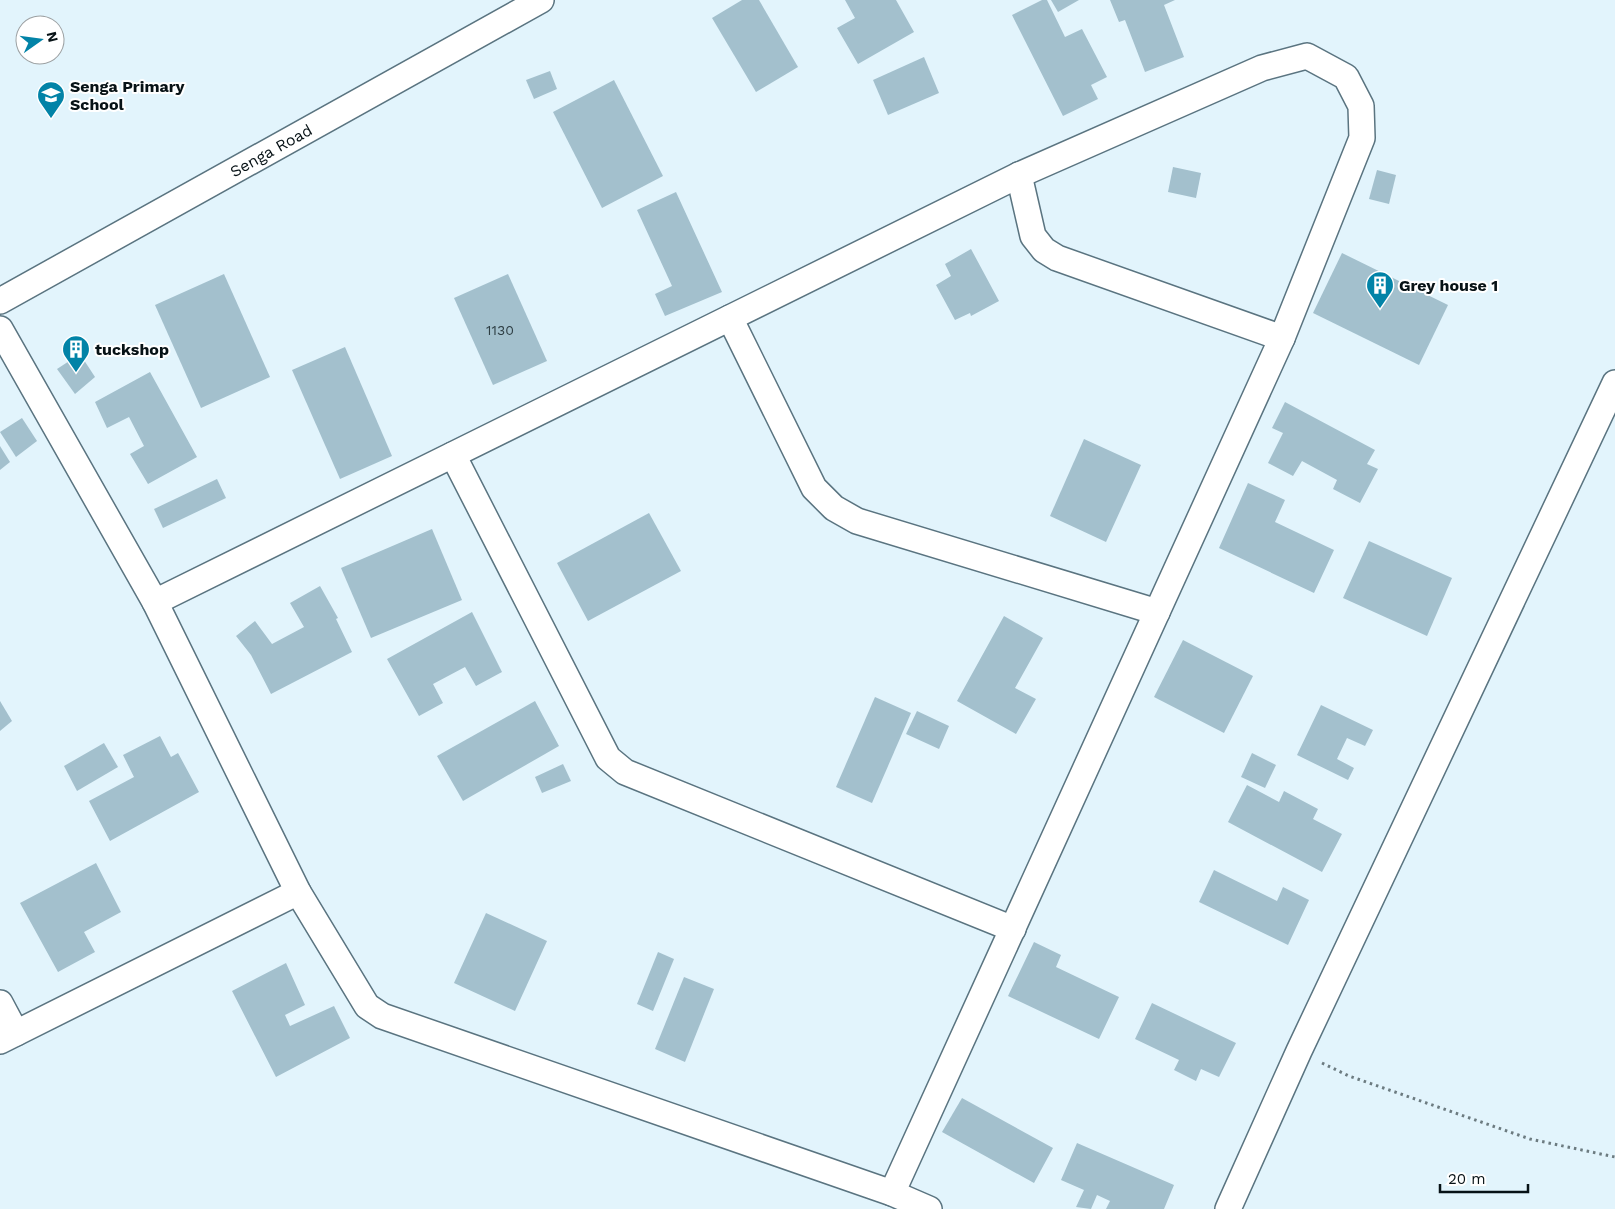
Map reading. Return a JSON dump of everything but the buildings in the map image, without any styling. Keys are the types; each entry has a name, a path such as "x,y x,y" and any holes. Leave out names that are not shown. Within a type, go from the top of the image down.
{"street":[{"name":"Senga Road","path":"0,301 541,0"},
{"path":"155,602 1020,175 1262,68 1307,56 1346,77 1361,106 1362,138 1282,338 892,1194"},
{"path":"1020,175 1033,236 1044,250 1057,258 1282,338"},
{"path":"730,318 814,488 834,508 857,521 1157,612"},
{"path":"0,329 155,602 298,892 367,1006 382,1016 892,1194 929,1209"},
{"path":"1228,1209 1299,1051 1615,383"},
{"path":"453,455 608,758 625,772 1013,929"},
{"path":"0,1003 8,1037 298,892"}],"path":[{"path":"1299,1051 1348,1076 1530,1139 1615,1157"}],"place":[{"name":"Senga Primary School","path":"51,119"},
{"name":"Grey house 1","path":"1380,309"},
{"name":"tuckshop","path":"76,373"}]}
